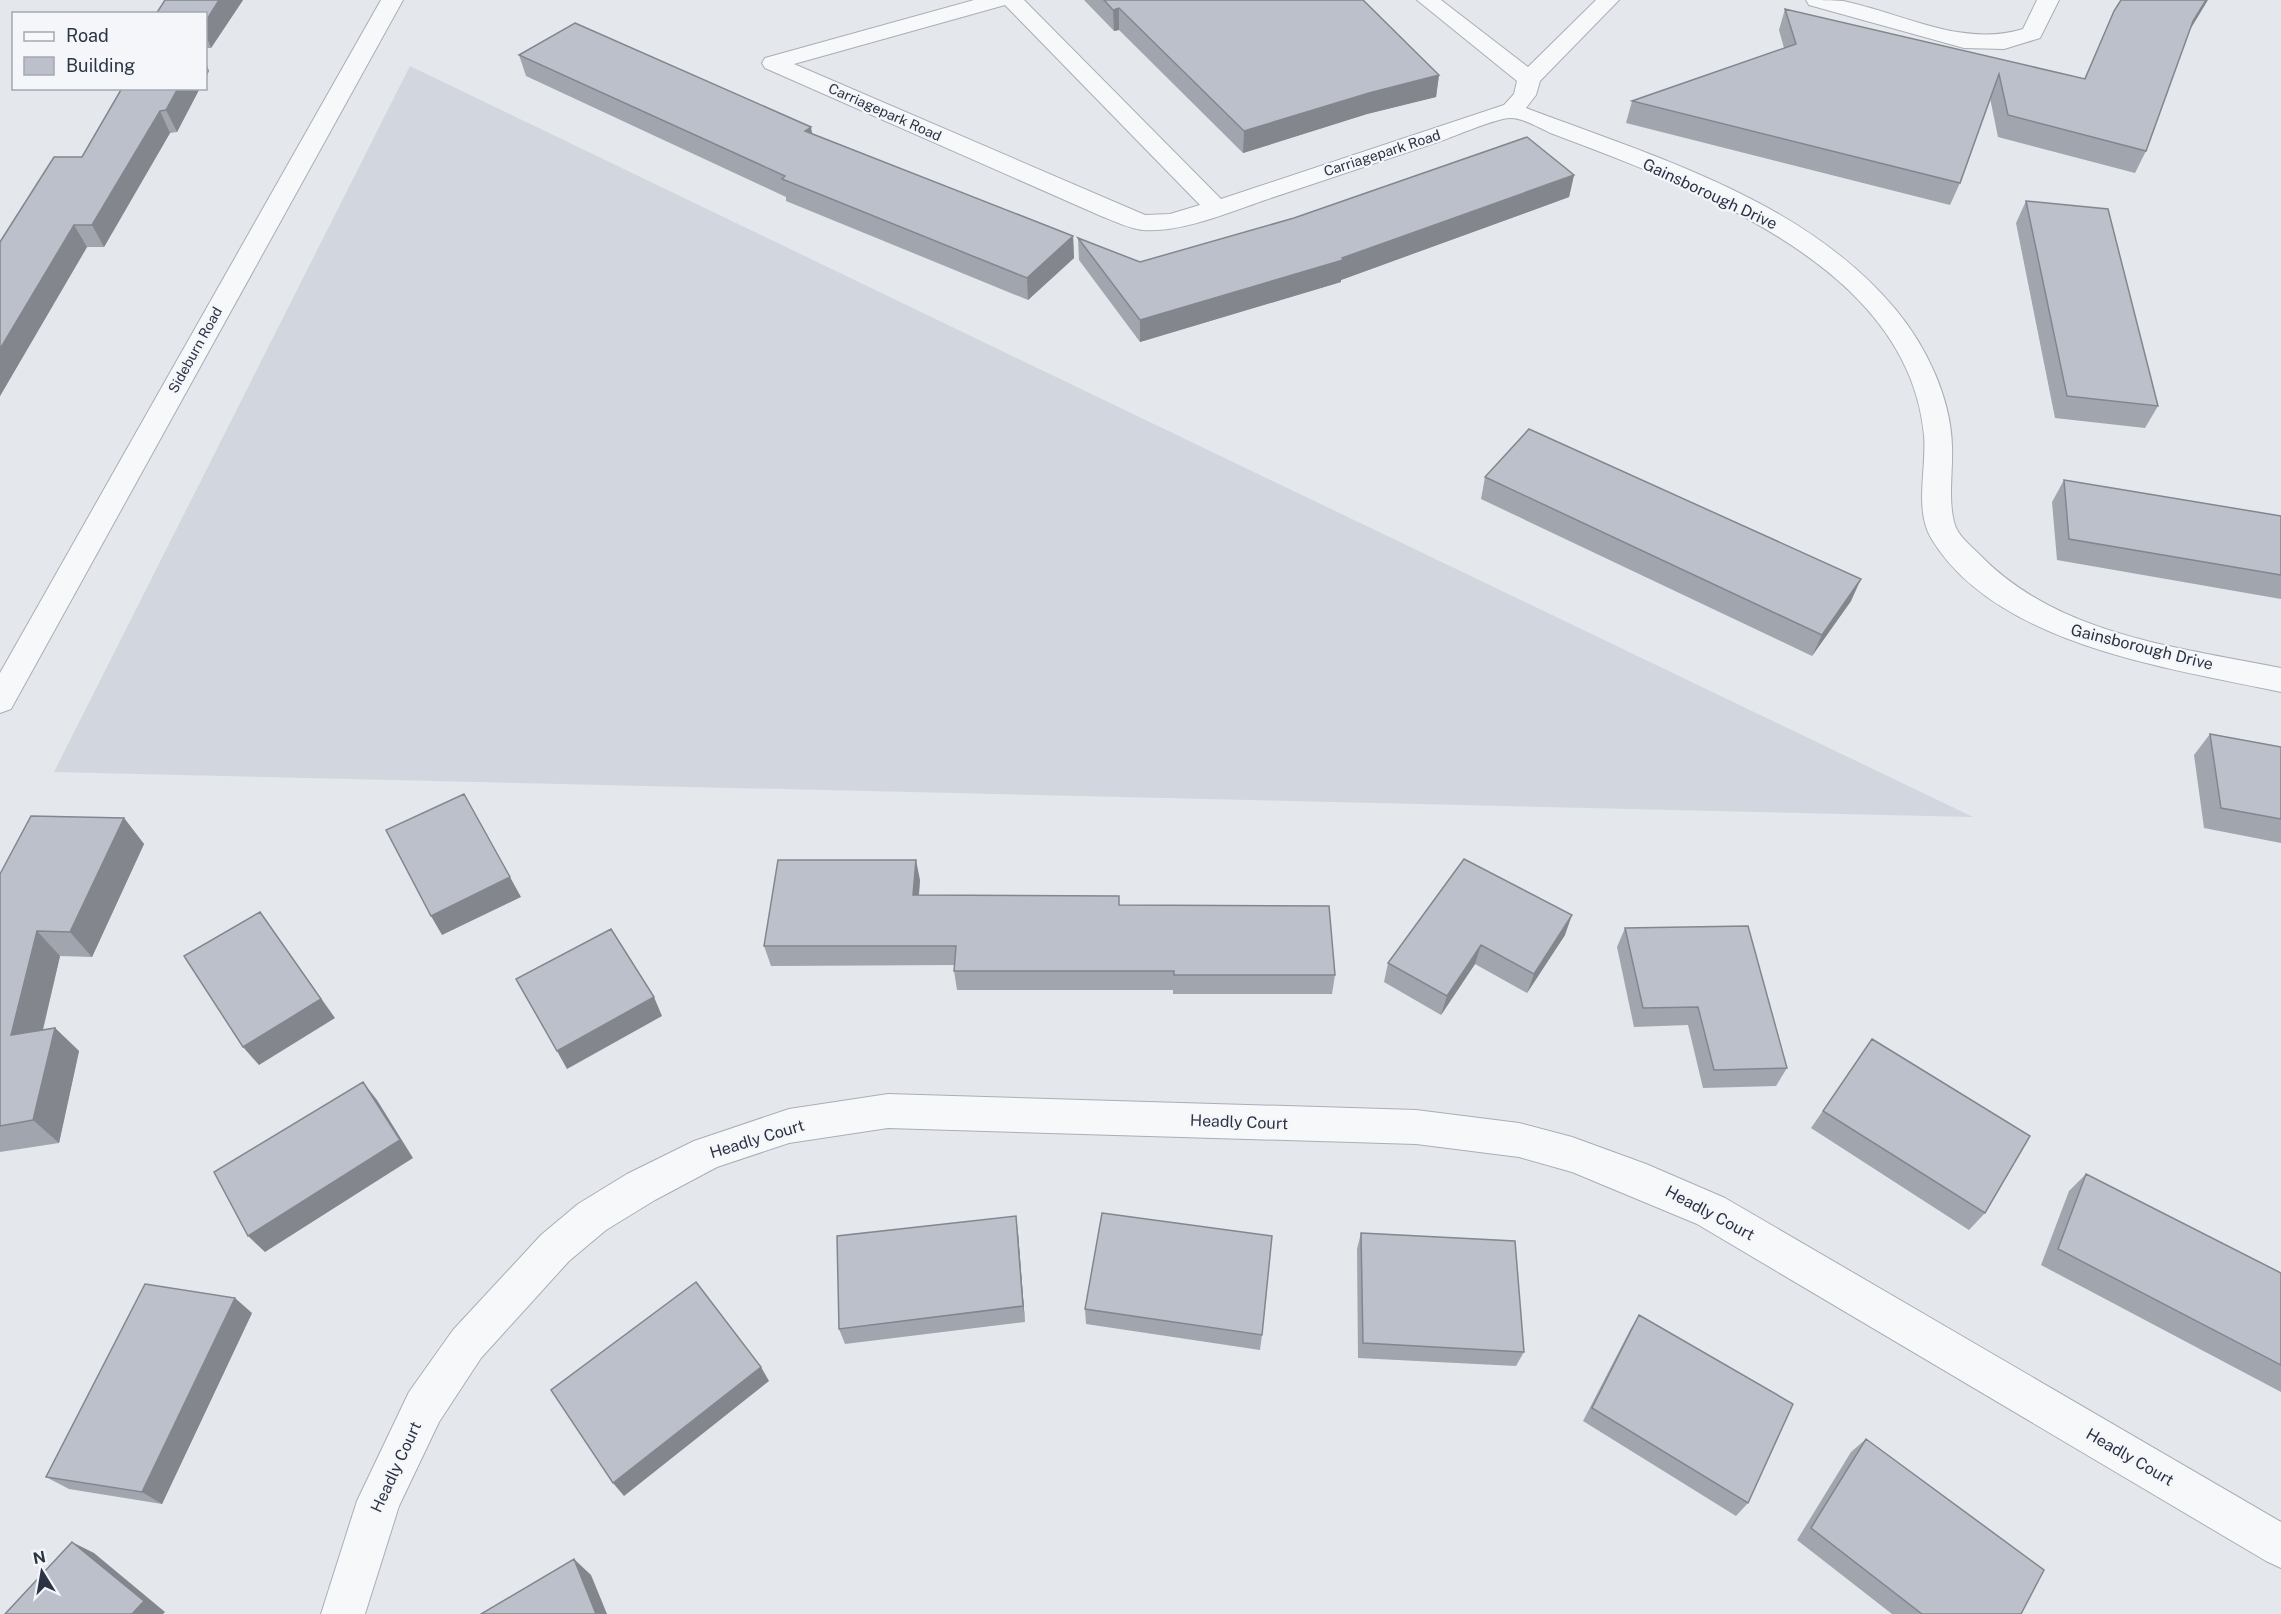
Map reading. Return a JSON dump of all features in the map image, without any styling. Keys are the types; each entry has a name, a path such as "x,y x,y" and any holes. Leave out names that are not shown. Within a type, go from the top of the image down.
{"street":[{"name":"Sideburn Road","path":"0,701 392,0"},
{"name":"Carriagepark Road","path":"998,0 773,63 1110,211 1143,222 1171,220 1217,208 1512,110"},
{"path":"1012,0 1217,208"},
{"path":"1428,0 1529,79"},
{"path":"1512,110 1525,95 1529,79 1608,0"},
{"path":"1817,0 1964,41 2004,42 2032,33 2048,0"},
{"name":"Gainsborough Drive","path":"1512,110 1671,174 1777,223 1828,258 1871,297 1888,317 1926,385 1938,436 1942,531 1970,568 2005,595 2053,623 2109,642 2281,680"},
{"name":"Headly Court","path":"342,1614 379,1501 424,1407 467,1344 555,1248 602,1211 641,1187 707,1154 789,1126 888,1111 1416,1127 1502,1137 1552,1148 1649,1182 1711,1211 2281,1546"}],"shaded area":[{"path":"410,66 1081,389 1973,817 54,772"}],"building":[{"path":"165,0 219,0 207,19 207,12 157,12"},
{"path":"1104,0 1363,0 1439,75 1369,93 1244,131 1119,8 1113,10"},
{"path":"2121,0 2206,0 2193,21 2146,151 2008,115 1999,74 1960,183 1632,101 1796,44 1785,9 2085,79 2114,11"},
{"path":"575,23 811,127 805,131 1073,236 1027,278 782,179 785,176 519,55"},
{"path":"121,90 177,90 166,110 160,111 92,225 74,225 0,349 0,242 54,157 82,157"},
{"path":"1527,137 1574,175 1342,258 1343,260 1140,320 1078,238 1140,262 1294,218"},
{"path":"2026,201 2108,209 2158,406 2067,396"},
{"path":"1529,429 1861,579 1822,635 1485,477"},
{"path":"2064,480 2281,516 2281,575 2069,539"},
{"path":"2210,734 2281,747 2281,819 2221,808"},
{"path":"464,794 510,877 431,916 386,830"},
{"path":"31,816 124,818 70,932 37,931 11,1035 55,1028 33,1120 0,1126 0,874"},
{"path":"1464,859 1572,915 1534,974 1481,945 1447,996 1388,963"},
{"path":"778,860 916,860 913,895 1119,896 1119,905 1329,906 1335,975 1174,975 1174,971 954,971 956,946 764,946"},
{"path":"260,912 321,999 243,1047 184,956"},
{"path":"1748,926 1787,1068 1714,1070 1698,1007 1643,1008 1625,928"},
{"path":"611,929 654,997 557,1051 516,979"},
{"path":"1872,1039 2030,1136 1985,1213 1823,1111"},
{"path":"363,1082 400,1140 248,1236 214,1172"},
{"path":"2086,1174 2281,1273 2281,1365 2058,1249"},
{"path":"1102,1213 1272,1236 1262,1335 1085,1309"},
{"path":"1016,1216 1023,1306 839,1329 837,1236"},
{"path":"1361,1233 1515,1241 1524,1352 1363,1343"},
{"path":"696,1282 761,1367 613,1483 551,1390"},
{"path":"145,1284 235,1298 142,1492 46,1477"},
{"path":"1639,1315 1793,1404 1748,1503 1592,1408"},
{"path":"1866,1439 2044,1570 2021,1614 1922,1614 1811,1528"},
{"path":"72,1542 144,1601 132,1614 5,1614"},
{"path":"574,1559 596,1614 481,1614"}]}
